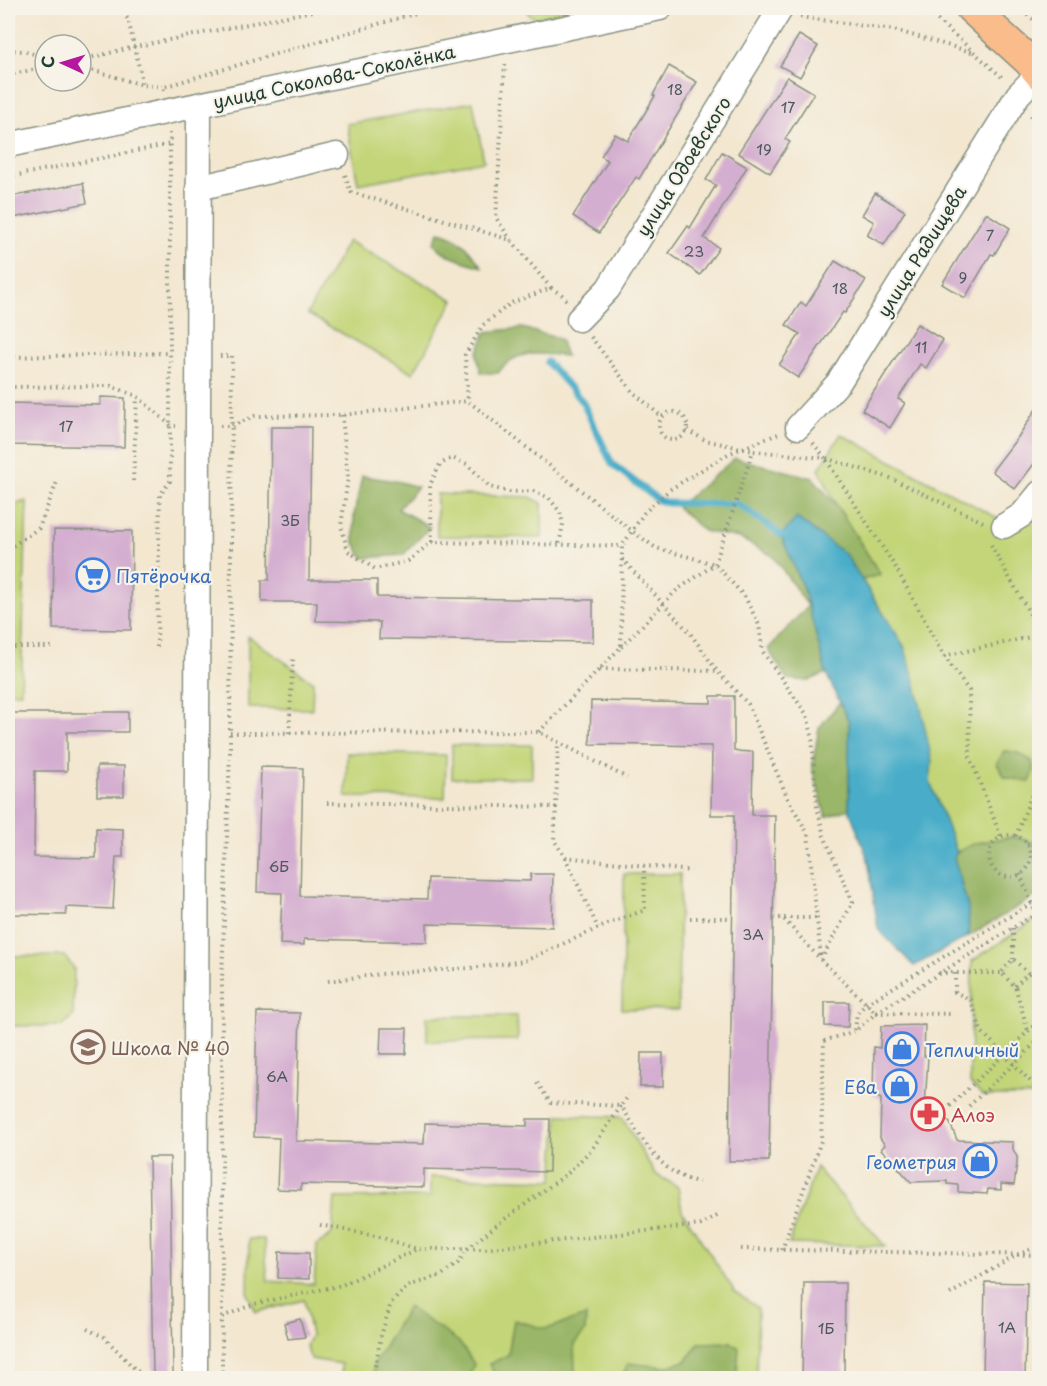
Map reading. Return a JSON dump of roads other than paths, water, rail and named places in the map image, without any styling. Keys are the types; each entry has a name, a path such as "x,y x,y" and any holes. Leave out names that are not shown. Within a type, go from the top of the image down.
{"main road":[{"path":"971,8 1039,72"}],"street":[{"name":"улица Соколова-Соколёнка","path":"8,145 660,8"},
{"name":"улица Одоевского","path":"579,319 608,289 779,11"},
{"name":"улица Радищева","path":"798,427 839,382 1018,94 1039,72"},
{"path":"195,1378 199,105"},
{"path":"198,188 337,155"},
{"path":"992,533 1022,515 1040,493"}],"water":[{"path":"797,518 846,555 904,646 916,684 932,762 930,782 957,852 954,857 968,907 969,936 914,966 878,929 868,859 849,809 849,722 826,673 805,593 781,535"}],"waterway":[{"path":"547,362 582,401 612,464 658,500 668,503 738,504 781,535"}],"place":[{"name":"Пятёрочка","path":"93,575"},
{"name":"Школа № 40","path":"88,1047"},
{"name":"Тепличный","path":"902,1049"},
{"name":"Ева","path":"900,1086"},
{"name":"Алоэ","path":"928,1114"},
{"name":"Геометрия","path":"980,1161"}]}
